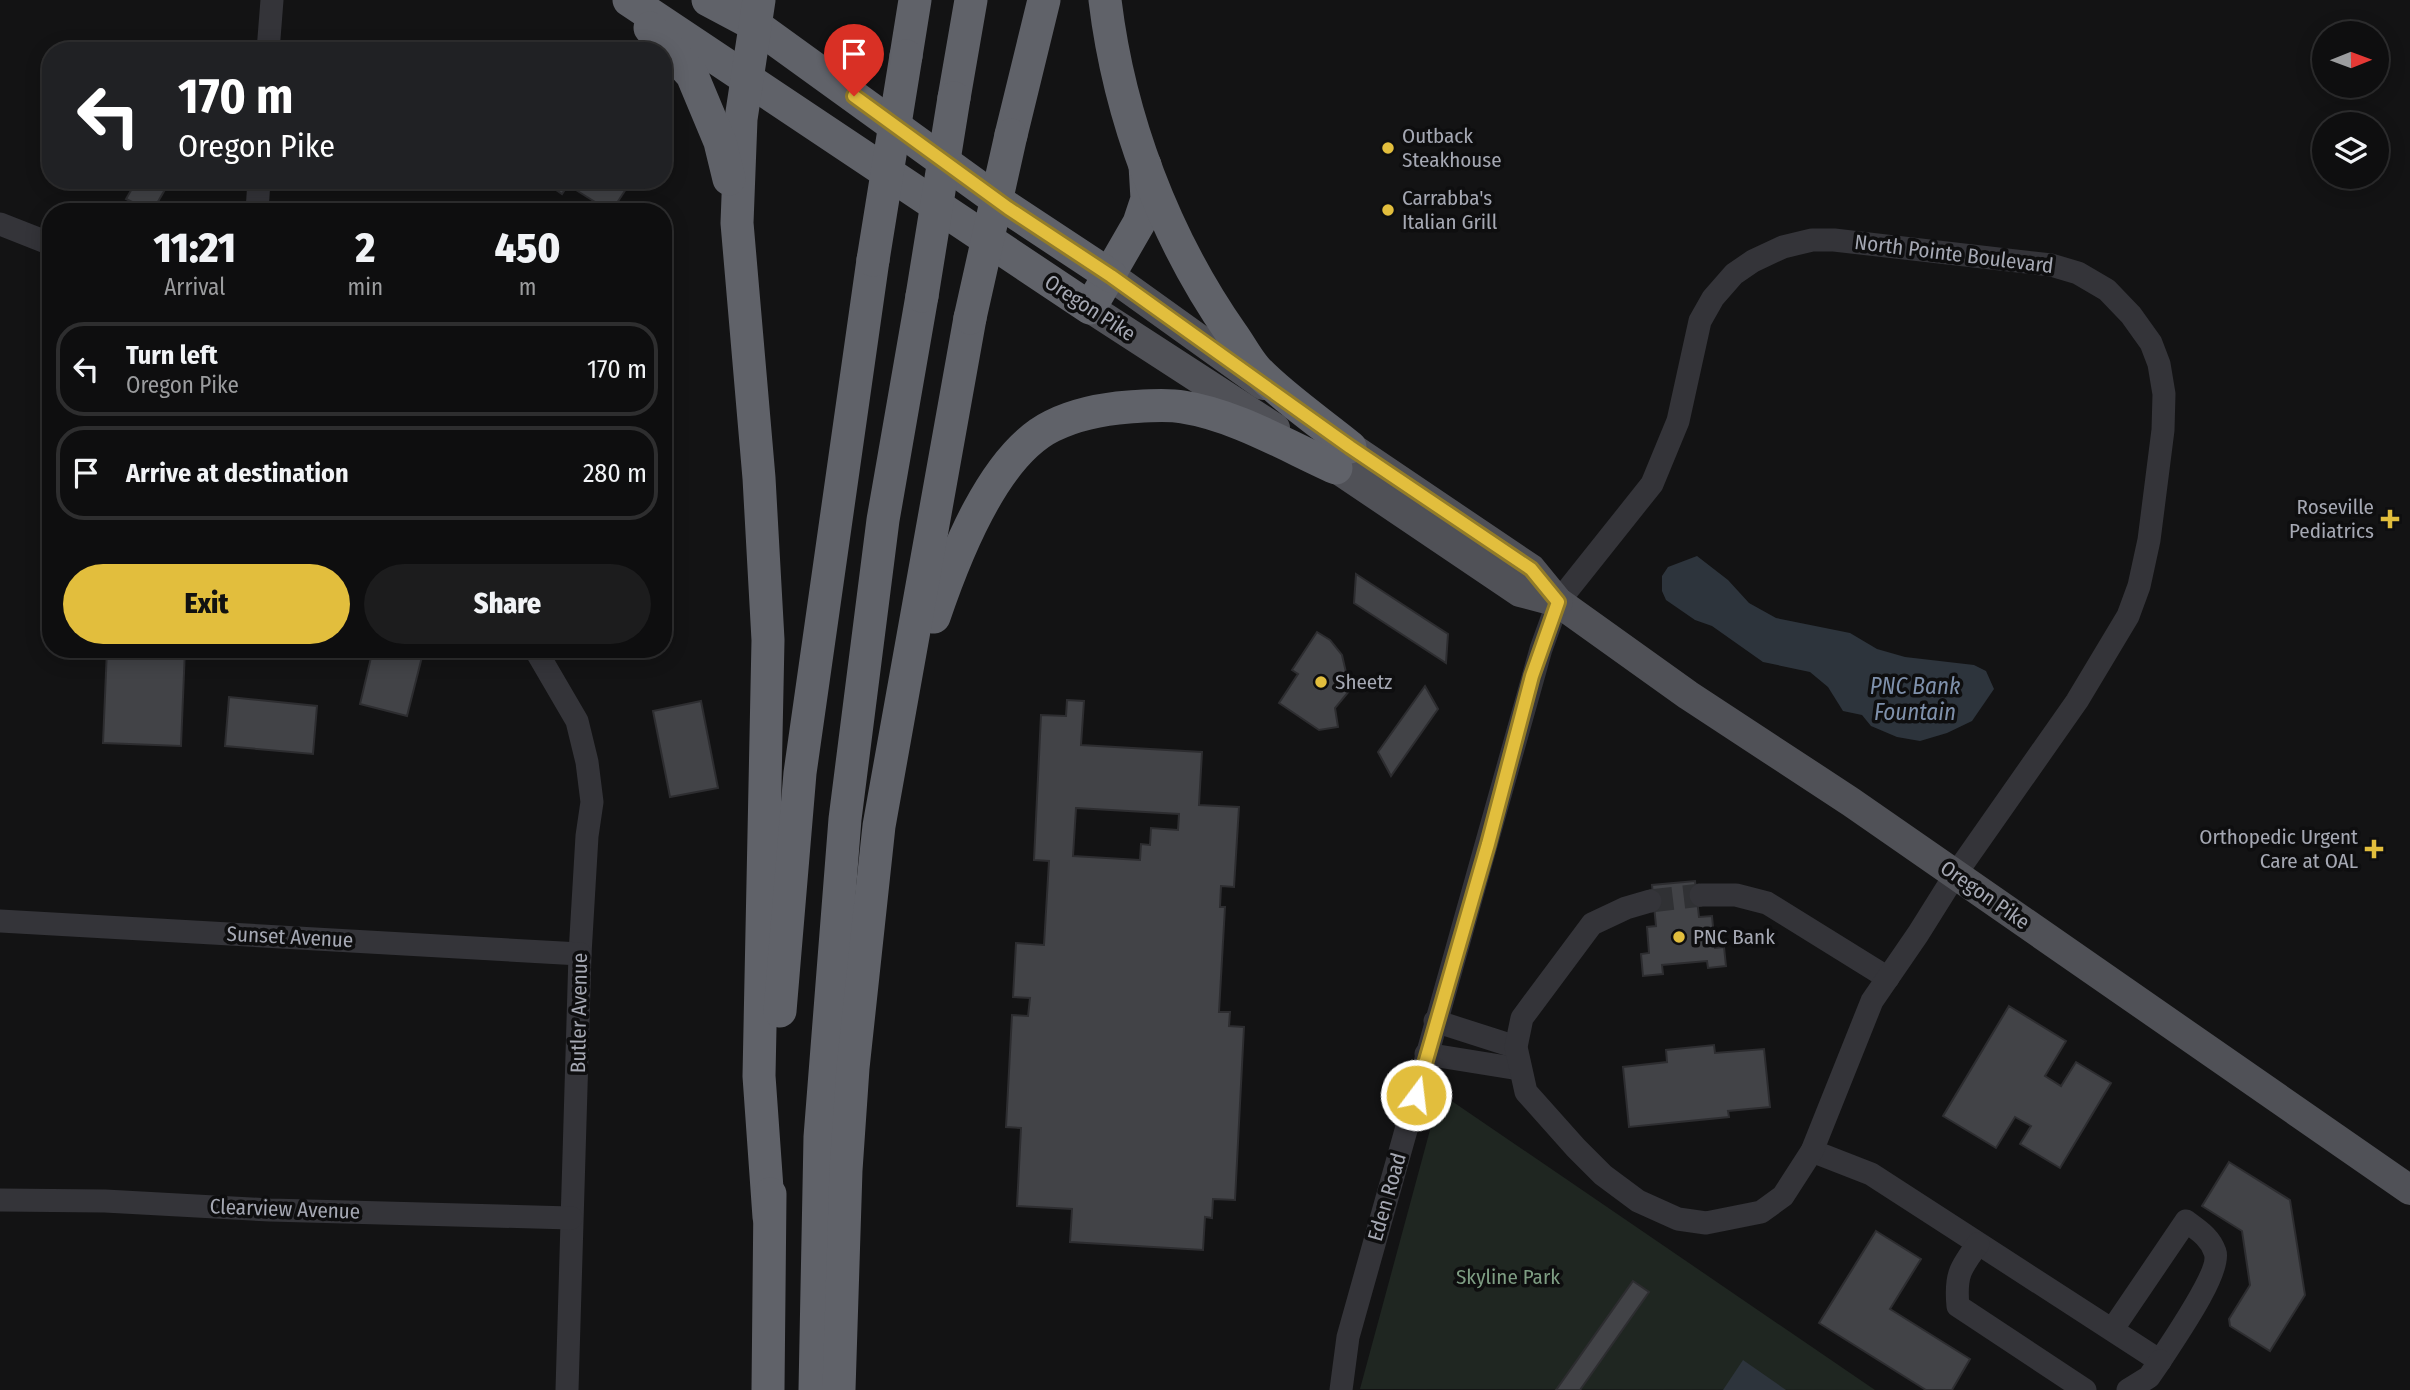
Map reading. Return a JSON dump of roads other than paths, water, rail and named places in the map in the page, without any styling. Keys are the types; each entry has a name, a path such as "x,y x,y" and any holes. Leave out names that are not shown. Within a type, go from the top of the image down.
{"highway":[{"name":"Oregon Pike","path":"629,0 1090,308"},
{"path":"629,0 661,42"},
{"name":"Oregon Pike","path":"708,0 757,13 1008,208 1111,276"},
{"path":"768,1390 769,1217 785,932 800,773 873,260 915,0"},
{"path":"815,1390 820,1137 845,819 883,520 971,0"},
{"path":"839,1390 852,1068 879,826 970,318 1044,0"},
{"path":"1105,0 1111,49 1124,101 1145,165 1176,238 1208,297 1256,369 1343,458"},
{"path":"737,223 741,119 757,13"},
{"path":"672,54 692,75 720,142 737,223 759,478 768,640 759,1076 769,1217"},
{"path":"1090,308 1111,276 1139,223 1147,199 1145,165"},
{"path":"879,826 921,658 950,571 973,520 997,480 1021,451 1050,427 1079,415 1107,408 1182,407 1343,458"}],"main road":[{"name":"Oregon Pike","path":"1111,276 1343,458 1520,592 1558,602 1688,695 1851,802 2186,1032 2410,1190"},
{"name":"Oregon Pike","path":"1090,308 1343,458"}],"street":[{"path":"269,42 272,0"},
{"path":"0,224 42,240"},
{"name":"North Pointe Boulevard","path":"1517,1058 1526,1093 1603,1175 1638,1201 1678,1219 1706,1223 1761,1212 1783,1196 1812,1151 1872,1001 1955,875 2077,701 2128,616 2139,586 2149,540 2162,430 2164,394 2159,364 2151,343 2132,315 2094,281 2063,267 2035,261 1834,240 1812,240 1783,247 1753,261 1734,274 1713,298 1700,321 1678,421 1652,484 1558,602"},
{"name":"Eden Road","path":"1341,1390 1348,1337 1435,1021 1488,844 1532,676 1558,602"},
{"name":"Butler Avenue","path":"540,658 578,721 592,802 587,836 580,954 567,1390"},
{"path":"1701,895 1736,895 1767,903 1888,978"},
{"path":"1517,1058 1522,1018 1592,924 1626,908 1650,901"},
{"name":"Sunset Avenue","path":"0,921 580,954"},
{"path":"1435,1021 1517,1058"},
{"path":"1426,1054 1517,1058"},
{"path":"1812,1151 1871,1174 2160,1361"},
{"name":"Clearview Avenue","path":"0,1200 105,1201 270,1210 571,1218"},
{"path":"2112,1330 2186,1221 2205,1234 2216,1254 2214,1272 2149,1377 2128,1390"},
{"path":"1978,1244 1962,1265 1956,1281 1958,1306 2085,1390"}],"water":[{"name":"PNC Bank Fountain","path":"1697,556 1728,580 1749,603 1776,618 1850,633 1877,649 1905,657 1974,665 1986,671 1994,689 1972,721 1947,733 1920,741 1897,737 1871,726 1862,715 1843,711 1828,687 1810,672 1763,662 1712,626 1695,620 1666,600 1662,591 1662,576 1668,567"},
{"path":"1743,1360 1786,1390 1723,1390"}],"tunnel":[{"path":"1650,901 1701,895"}],"place":[{"name":"Outback Steakhouse","path":"1388,148"},
{"name":"Carrabba's Italian Grill","path":"1388,210"},
{"name":"Roseville Pediatrics","path":"2390,519"},
{"name":"Sheetz","path":"1321,682"},
{"name":"Orthopedic Urgent Care at OAL","path":"2374,849"},
{"name":"PNC Bank","path":"1679,937"}],"park label":[{"name":"Skyline Park","path":"1508,1277"}]}
